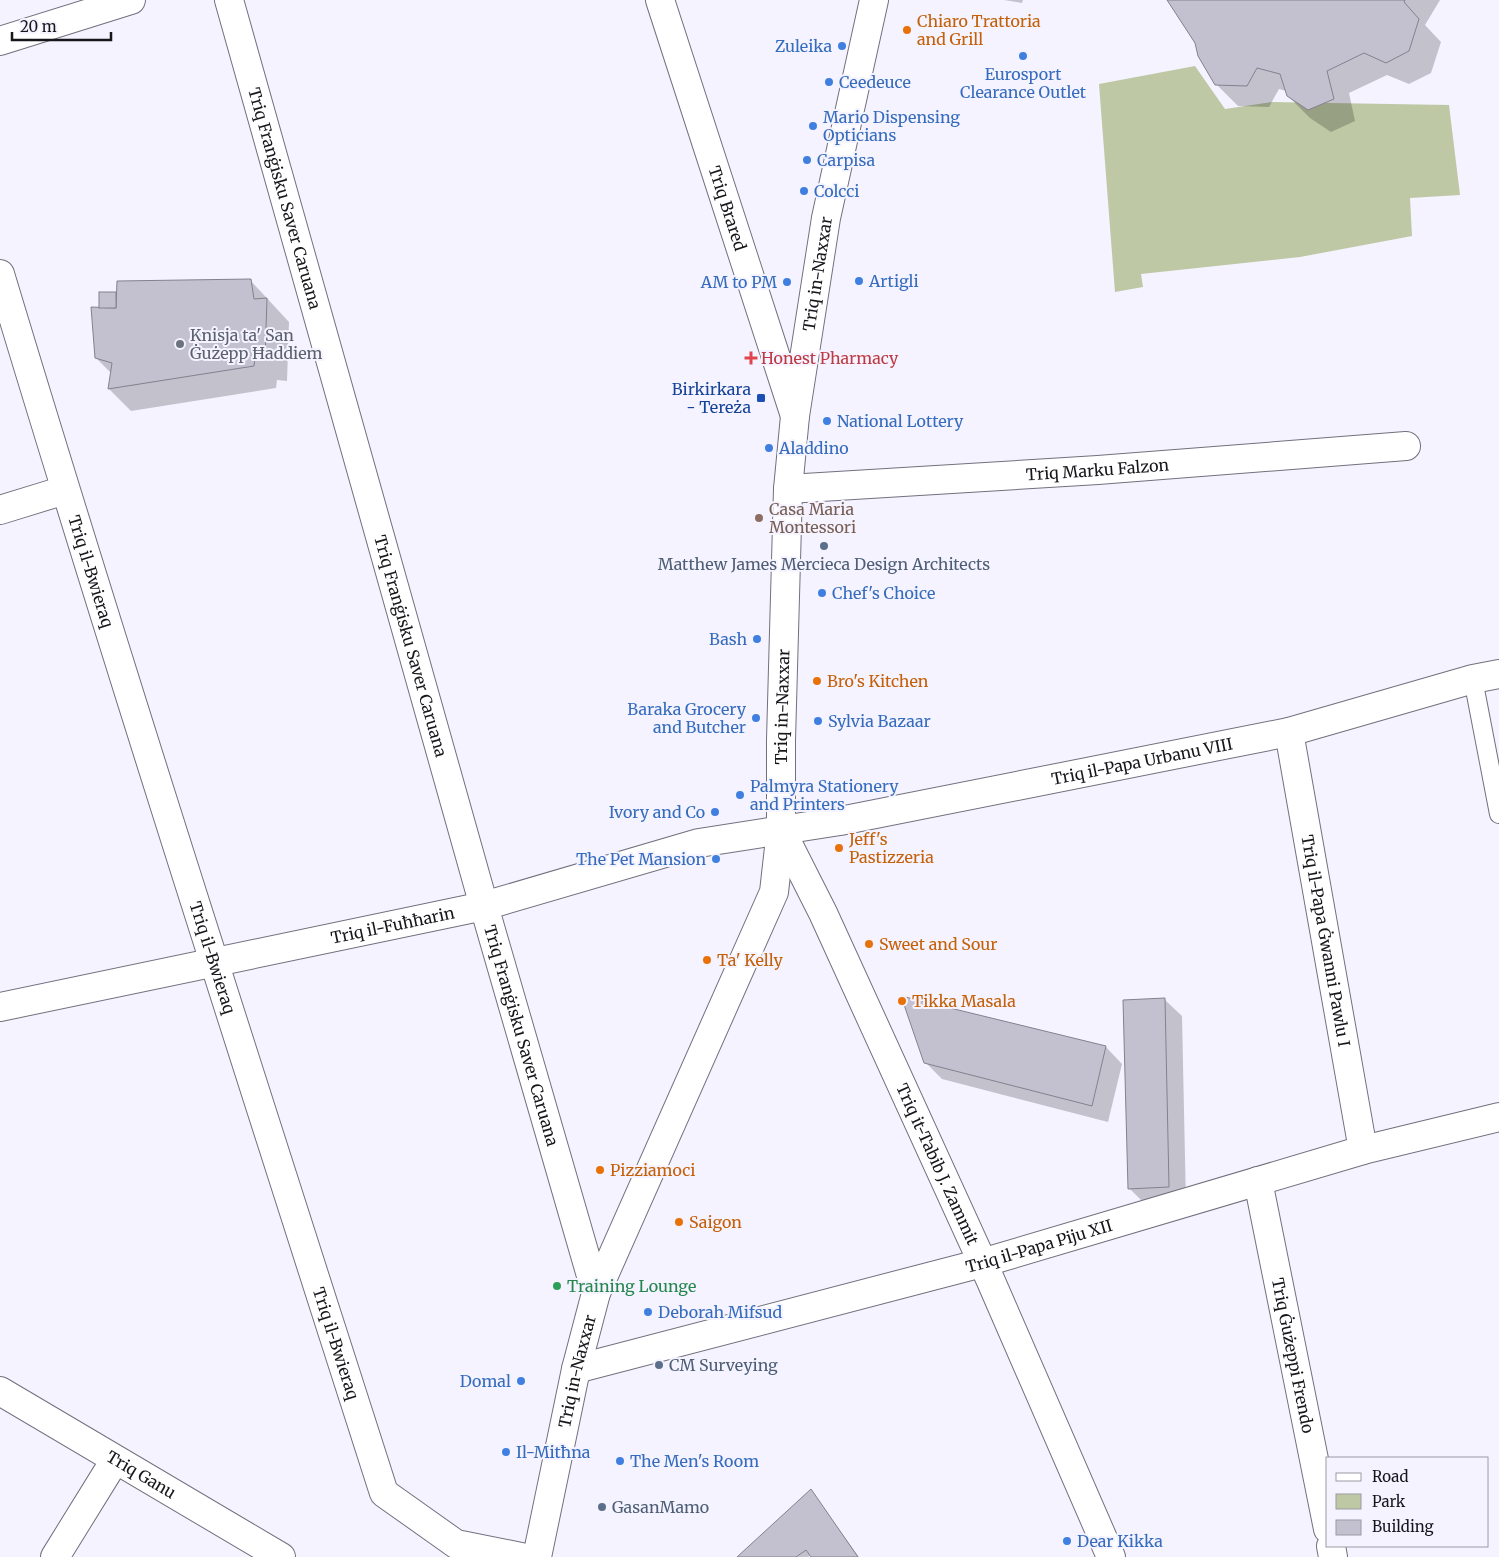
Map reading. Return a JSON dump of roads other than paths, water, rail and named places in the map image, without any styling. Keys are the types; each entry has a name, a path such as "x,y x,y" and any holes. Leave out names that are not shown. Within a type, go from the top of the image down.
{"street":[{"path":"0,41 131,0"},
{"name":"Triq Franġisku Saver Caruana","path":"229,0 484,906 596,1293"},
{"name":"Triq Brared","path":"660,0 795,416"},
{"name":"Triq in-Naxxar","path":"537,1557 576,1369 596,1293 774,892 781,830 781,740 788,489 795,416 826,218 874,0"},
{"name":"Triq il-Bwieraq","path":"0,274 65,490 384,1493 456,1544 522,1557"},
{"name":"Triq Marku Falzon","path":"788,489 1098,470 1406,446"},
{"path":"0,510 65,490"},
{"name":"Triq il-Papa Urbanu VIII","path":"781,830 850,819 1289,732 1486,677"},
{"name":"Triq il-Papa Ġwanni Pawlu I","path":"1289,732 1363,1150"},
{"name":"Triq il-Fuħħarin","path":"0,1007 484,906 699,843 781,830"},
{"name":"Triq it-Tabib J. Zammit","path":"781,830 823,913 982,1263 1111,1557"},
{"name":"Triq il-Papa Piju XII","path":"576,1369 982,1263 1363,1150 1499,1117"},
{"name":"Triq Ġużeppi Frendo","path":"1258,1181 1326,1519"},
{"name":"Triq Ganu","path":"0,1391 281,1557"},
{"path":"55,1557 115,1460"}],"lane":[{"path":"1486,677 1499,814"}],"place":[{"name":"Chiaro Trattoria and Grill","path":"907,30"},
{"name":"Zuleika","path":"842,46"},
{"name":"Eurosport Clearance Outlet","path":"1023,56"},
{"name":"Ceedeuce","path":"829,82"},
{"name":"Mario Dispensing Opticians","path":"813,126"},
{"name":"Carpisa","path":"807,160"},
{"name":"Colcci","path":"804,191"},
{"name":"Artigli","path":"859,281"},
{"name":"AM to PM","path":"787,282"},
{"name":"Knisja ta' San Ġużepp Ħaddiem","path":"180,344"},
{"name":"Honest Pharmacy","path":"751,358"},
{"name":"Birkirkara - Tereża","path":"761,398"},
{"name":"National Lottery","path":"827,421"},
{"name":"Aladdino","path":"769,448"},
{"name":"Casa Maria Montessori","path":"759,518"},
{"name":"Matthew James Mercieca Design Architects","path":"824,546"},
{"name":"Chef's Choice","path":"822,593"},
{"name":"Bash","path":"757,639"},
{"name":"Bro's Kitchen","path":"817,681"},
{"name":"Baraka Grocery and Butcher","path":"756,718"},
{"name":"Sylvia Bazaar","path":"818,721"},
{"name":"Palmyra Stationery and Printers","path":"740,795"},
{"name":"Ivory and Co","path":"715,812"},
{"name":"Jeff's Pastizzeria","path":"839,848"},
{"name":"The Pet Mansion","path":"716,859"},
{"name":"Sweet and Sour","path":"869,944"},
{"name":"Ta' Kelly","path":"707,960"},
{"name":"Tikka Masala","path":"902,1001"},
{"name":"Pizziamoci","path":"600,1170"},
{"name":"Saigon","path":"679,1222"},
{"name":"Training Lounge","path":"557,1286"},
{"name":"Deborah Mifsud","path":"648,1312"},
{"name":"CM Surveying","path":"659,1365"},
{"name":"Domal","path":"521,1381"},
{"name":"Il-Mitħna","path":"506,1452"},
{"name":"The Men's Room","path":"620,1461"},
{"name":"GasanMamo","path":"602,1507"},
{"name":"Dear Kikka","path":"1067,1541"}]}
